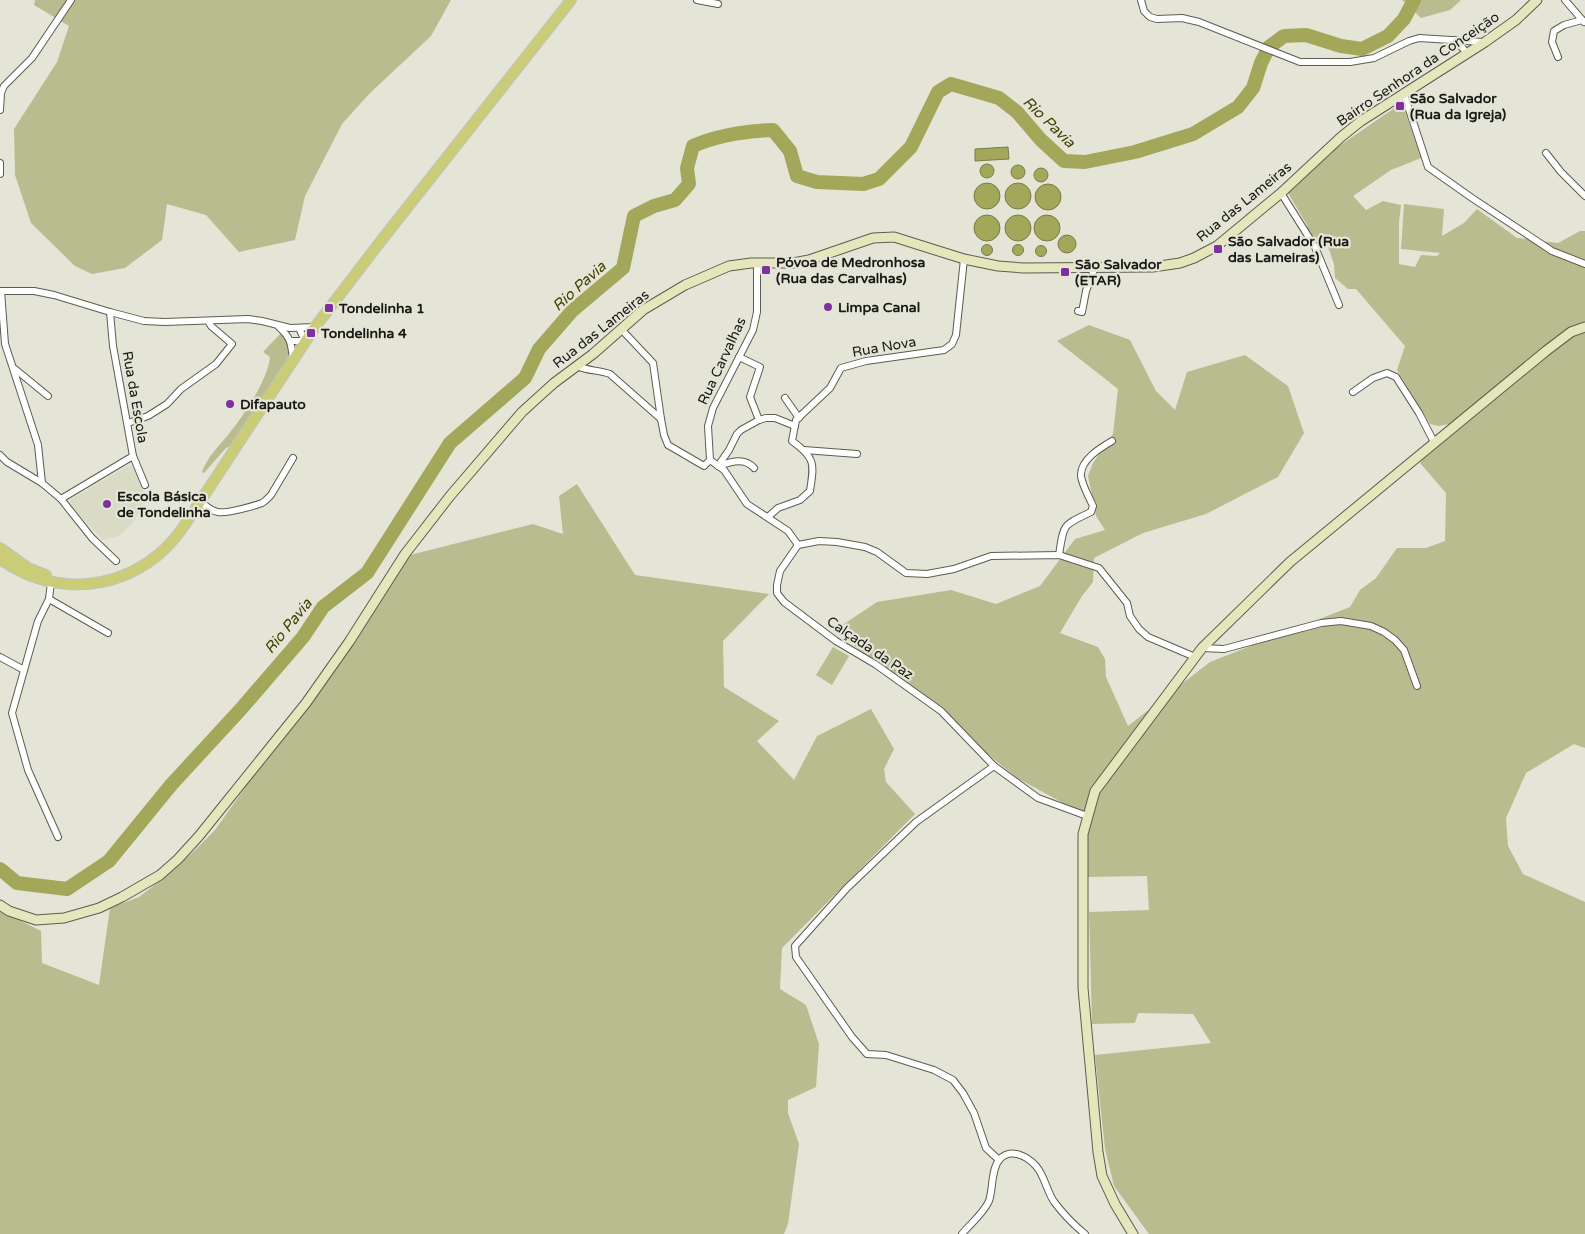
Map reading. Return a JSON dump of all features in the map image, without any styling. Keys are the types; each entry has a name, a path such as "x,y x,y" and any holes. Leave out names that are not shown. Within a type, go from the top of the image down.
{"main road":[{"path":"0,559 28,576 51,582 70,584 100,582 122,576 133,570 159,554 174,540 201,502 315,326 571,0"},
{"path":"0,548 28,568"},
{"path":"0,554 15,564 54,576 80,579 100,578 133,570"}],"street":[{"path":"0,110 1,93 4,86 32,58 71,0"},
{"path":"697,0 718,4"},
{"path":"1141,0 1144,11 1150,17 1157,19 1182,18 1198,22 1300,62 1350,62 1374,58 1409,40 1419,38 1485,42"},
{"name":"Bairro Senhora da Conceição","path":"1314,162 1348,132 1485,42 1516,20 1537,0"},
{"path":"1566,0 1584,22"},
{"path":"1558,57 1552,42 1554,31 1564,25 1584,22"},
{"path":"1455,40 1467,54"},
{"path":"1404,94 1428,167 1552,251 1585,264"},
{"path":"1546,153 1561,172 1585,196"},
{"name":"Rua das Lameiras","path":"0,905 9,911 36,920 64,918 99,908 122,897 160,875 178,860 306,703 349,642 405,554 450,496 525,410 554,383 594,354 643,310 685,285 729,266 757,262 793,263 809,260 873,238 894,237 964,259 998,266 1023,268 1153,267 1180,263 1217,246 1282,193 1314,162"},
{"path":"0,163 0,174"},
{"path":"1282,193 1315,247 1338,305"},
{"name":"Rua Nova","path":"795,426 796,420 830,388 841,368 866,361 944,350 952,344 956,335 964,259"},
{"name":"Rua Carvalhas","path":"710,460 708,426 713,408 753,330 758,312 757,262"},
{"path":"1078,311 1082,312 1086,291 1094,267"},
{"path":"42,483 38,445 5,344 0,291 34,291 54,294 110,312 151,321 248,319 290,328 315,326"},
{"name":"Rua da Escola","path":"110,312 113,346 133,456 145,485"},
{"path":"128,423 148,416 167,404 181,389 216,364 232,344 211,326 208,321"},
{"path":"278,326 288,335 293,359"},
{"path":"1133,1234 1115,1204 1102,1176 1098,1152 1084,988 1083,834 1095,791 1202,648 1290,562 1546,351 1571,332 1585,327"},
{"path":"290,341 305,341 299,328"},
{"path":"622,329 653,363 661,419 668,444 704,466 710,460 724,470 747,504 788,531 798,544 819,541 865,547 877,552 906,573 927,574 954,569 991,556 1060,555 1098,568 1126,603 1130,616 1139,629 1148,637 1195,657"},
{"path":"739,357 760,367 750,397 758,420"},
{"path":"577,366 586,370 610,374 661,419"},
{"path":"14,368 48,396"},
{"path":"1353,392 1373,378 1387,373 1396,377 1435,444"},
{"path":"785,398 799,418"},
{"path":"718,466 737,434 758,420 774,418 795,426 792,441 804,450 812,461 813,469 810,491 800,500 778,508 768,517"},
{"path":"1060,555 1063,530 1067,524 1091,512 1093,506 1081,477 1083,464 1102,447 1112,441"},
{"path":"804,450 857,454"},
{"path":"0,455 7,462 42,483 60,499 92,538 116,561"},
{"path":"60,499 133,456"},
{"path":"201,502 211,509 223,512 231,512 261,503 271,494 294,458"},
{"path":"718,466 745,461 754,468"},
{"name":"Calçada da Paz","path":"798,544 780,572 777,593 784,602 836,642 875,664 941,711 994,766 1038,798 1087,816"},
{"path":"51,582 49,599 38,621 12,713 28,770 58,837"},
{"path":"49,599 108,633"},
{"path":"1202,648 1224,649 1321,623 1341,621 1371,626 1390,636 1404,650 1417,686"},
{"path":"0,657 24,670"},
{"path":"994,766 916,822 847,888 795,946 796,957 852,1037 867,1054 886,1055 934,1070 953,1080 974,1113 986,1148 999,1160"},
{"path":"962,1234 979,1217 989,1201 992,1181 999,1160 1009,1154 1019,1154 1036,1166 1054,1202 1071,1222 1085,1234"}],"shaded area":[{"path":"35,0 451,0 431,36 369,94 342,124 305,196 295,240 239,252 206,215 167,204 162,240 125,268 92,274 75,266 31,223 15,175 14,129 57,62 69,26 34,5"},
{"path":"1402,0 1461,0 1450,10 1421,18"},
{"path":"1396,107 1404,108 1421,158 1391,170 1353,196 1366,210 1383,201 1401,205 1399,264 1415,267 1421,255 1437,256 1440,253 1401,249 1404,204 1444,209 1442,236 1464,223 1477,209 1517,238 1558,243 1580,231 1585,231 1585,748 1574,744 1526,773 1506,818 1508,846 1523,874 1585,902 1585,1234 1149,1234 1114,1186 1105,1149 1095,1055 1211,1043 1193,1014 1138,1013 1135,1023 1092,1024 1089,912 1149,910 1147,876 1086,877 1087,816 1017,778 835,630 877,602 951,590 996,604 1040,586 1075,539 1105,530 1096,516 1088,476 1093,463 1113,434 1118,389 1057,341 1089,325 1130,340 1156,391 1175,410 1187,372 1245,355 1288,386 1304,433 1278,477 1206,514 1143,533 1094,558 1093,582 1082,596 1060,633 1098,647 1105,659 1106,677 1128,726 1210,662 1350,607 1360,590 1376,578 1397,548 1426,548 1445,541 1446,493 1420,463 1449,424 1439,426 1430,424 1397,370 1405,346 1356,289 1348,289 1335,278 1334,264 1326,241 1315,240 1308,231 1307,225 1288,193 1326,155"},
{"path":"1008,147 1009,159 975,161 975,149"},
{"path":"987,164 992,166 994,171 992,176 987,178 982,176 980,171 982,166"},
{"path":"1018,165 1023,167 1025,172 1023,177 1018,179 1013,177 1011,172 1013,167"},
{"path":"1041,168 1046,170 1048,175 1046,180 1041,182 1036,180 1034,175 1036,170"},
{"path":"987,183 997,186 1000,196 997,206 987,209 977,206 974,196 977,186"},
{"path":"1018,183 1028,186 1031,196 1028,206 1018,209 1008,206 1005,196 1008,186"},
{"path":"1048,184 1058,187 1061,197 1058,207 1048,210 1038,207 1035,197 1038,187"},
{"path":"987,215 997,218 1000,228 997,238 987,241 977,238 974,228 977,218"},
{"path":"1018,215 1028,218 1031,228 1028,238 1018,241 1008,238 1005,228 1008,218"},
{"path":"1047,215 1057,218 1060,228 1057,238 1047,241 1037,238 1034,228 1037,218"},
{"path":"1067,235 1073,238 1076,244 1073,250 1067,253 1061,250 1058,244 1061,238"},
{"path":"987,244 993,250 987,256 981,250"},
{"path":"1018,244 1024,250 1018,256 1012,250"},
{"path":"1041,245 1047,251 1041,257 1035,251"},
{"path":"281,333 289,345 288,360 232,445 226,448 204,473 202,472 204,466 237,424 255,396 265,375 270,357 263,352"},
{"name":"Escola Básica de Tondelinha","path":"127,466 136,470 146,499 133,523 119,536 103,540 71,506 70,500"},
{"path":"577,484 635,575 769,594 723,641 724,687 779,721 757,741 794,780 817,736 871,709 894,749 884,769 886,782 915,814 782,948 780,989 806,1005 819,1044 816,1087 788,1100 788,1113 799,1144 788,1224 784,1234 0,1234 0,910 41,931 42,963 99,985 110,908 139,897 166,876 215,830 410,555 533,524 563,534 559,496"},
{"path":"833,647 849,656 832,685 816,675"}],"waterway":[{"name":"Rio Pavia","path":"0,869 17,883 67,889 109,861 171,785 241,709 303,637 323,607 367,573 450,443 525,378 539,349 572,311 623,268 634,216 654,206 675,200 689,184 687,168 693,146 732,134 773,130 790,151 797,176 817,182 863,184 879,179 911,147 938,92 951,84 999,98 1017,112 1041,140 1064,161 1085,162 1135,152 1193,134 1238,107 1253,88 1261,63 1269,47 1284,36 1306,35 1341,46 1362,49 1388,36 1404,19 1414,0"}],"place":[{"name":"São Salvador (Rua da Igreja)","path":"1400,106"},
{"name":"São Salvador (Rua das Lameiras)","path":"1218,249"},
{"name":"Póvoa de Medronhosa (Rua das Carvalhas)","path":"766,270"},
{"name":"São Salvador (ETAR)","path":"1065,272"},
{"name":"Limpa Canal","path":"828,307"},
{"name":"Tondelinha 1","path":"329,308"},
{"name":"Tondelinha 4","path":"311,333"},
{"name":"Difapauto","path":"230,404"},
{"name":"Escola Básica de Tondelinha","path":"107,504"}]}
